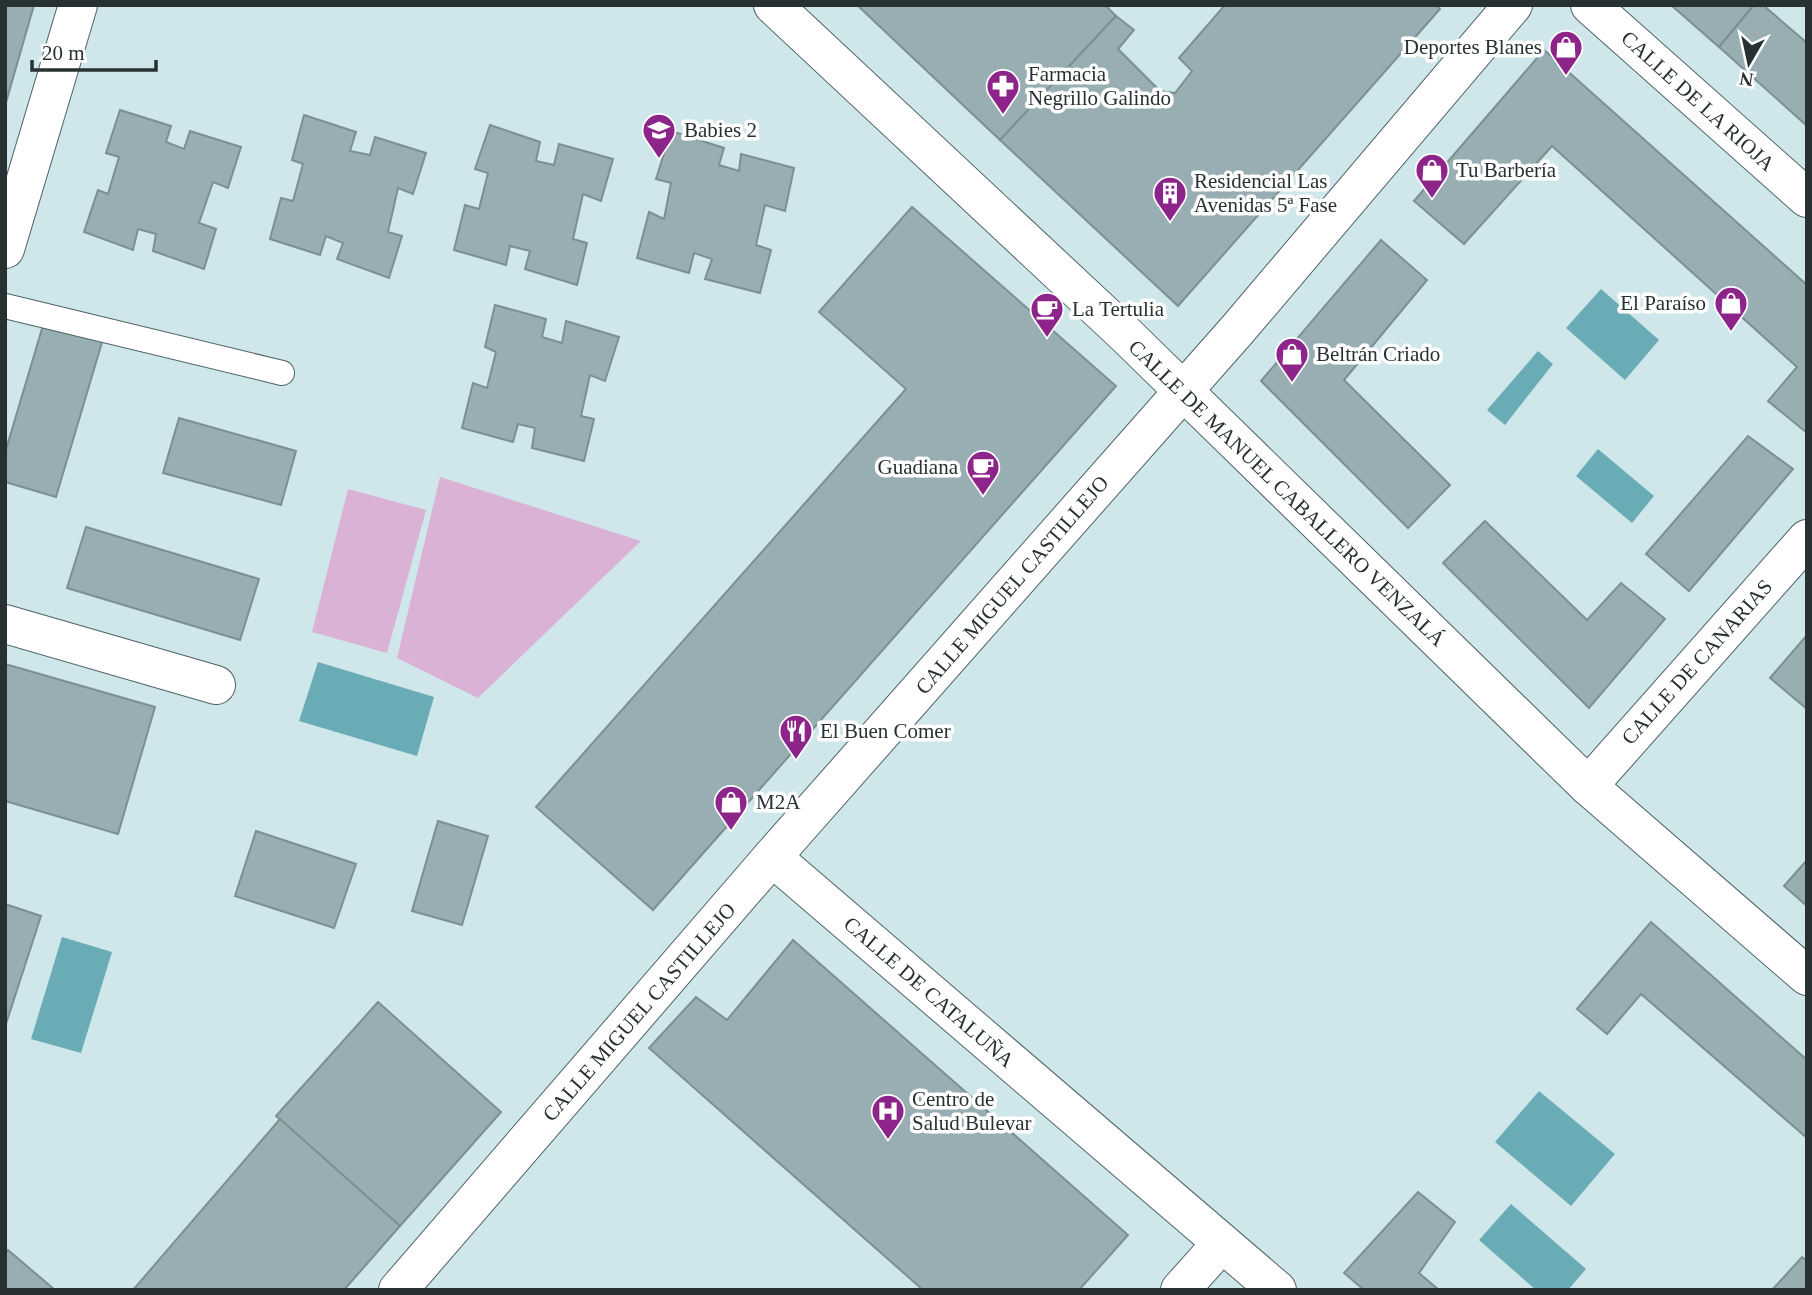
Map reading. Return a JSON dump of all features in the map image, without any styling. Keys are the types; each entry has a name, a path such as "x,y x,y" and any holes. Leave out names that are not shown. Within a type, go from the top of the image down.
{"street":[{"path":"5,249 78,5"},
{"name":"CALLE DE MANUEL CABALLERO VENZALÁ","path":"774,5 1182,391 1588,786 1807,976"},
{"name":"CALLE MIGUEL CASTILLEJO","path":"398,1290 772,857 1238,329 1513,5"},
{"name":"CALLE DE LA RIOJA","path":"1590,5 1807,198"},
{"name":"CALLE DE CANARIAS","path":"1588,786 1807,539"},
{"path":"5,624 216,685"},
{"name":"CALLE DE CATALUÑA","path":"772,857 1277,1290"},
{"path":"1180,1290 1222,1242"}],"lane":[{"path":"5,306 282,373"}],"shaded area":[{"path":"440,477 641,541 478,698 397,658"},
{"path":"348,489 426,510 387,653 312,632"}],"water":[{"path":"1601,289 1659,340 1625,380 1566,328"},
{"path":"1538,351 1553,364 1505,425 1487,410"},
{"path":"1598,449 1654,496 1632,523 1576,476"},
{"path":"318,662 434,697 417,756 299,721"},
{"path":"62,937 112,952 81,1053 31,1039"},
{"path":"1539,1091 1615,1154 1571,1206 1495,1142"},
{"path":"1511,1204 1586,1269 1568,1290 1536,1290 1479,1240"}],"building":[{"path":"5,5 34,5 5,106"},
{"path":"857,5 1105,5 1116,16 1000,140"},
{"name":"Residencial Las Avenidas 5ª Fase","path":"1225,5 1436,5 1440,9 1178,306 1000,140 1116,16 1134,30 1118,49 1160,91 1175,93 1192,71 1179,58"},
{"path":"1671,5 1754,5 1719,47"},
{"path":"1754,5 1763,5 1807,43 1807,126 1719,47"},
{"path":"1544,50 1807,285 1807,433 1768,401 1797,367 1552,146 1464,244 1414,201"},
{"path":"120,110 171,126 166,142 184,149 190,131 241,147 228,188 213,182 199,223 216,229 204,269 153,251 156,234 138,229 133,250 84,232 98,190 108,194 119,157 106,153"},
{"path":"304,115 356,132 350,151 370,155 375,137 426,153 413,194 398,188 388,232 402,236 389,278 337,259 343,243 326,236 320,255 270,239 281,198 293,201 303,164 292,160"},
{"path":"490,125 540,142 536,161 554,165 559,144 613,159 601,201 583,194 573,239 587,243 577,285 525,269 530,251 510,246 506,265 454,250 465,205 479,209 488,173 475,169"},
{"path":"671,131 724,148 719,165 739,171 741,154 794,168 785,211 765,205 756,245 771,250 760,293 705,279 712,259 694,253 689,273 637,258 649,212 664,219 671,183 656,179"},
{"path":"912,207 1116,386 653,910 536,807 906,389 819,312"},
{"path":"1381,240 1427,280 1344,380 1450,485 1408,528 1261,381"},
{"path":"495,305 546,319 542,337 562,343 566,321 619,337 605,381 590,375 581,416 594,419 584,461 532,448 535,428 518,424 513,442 462,428 473,383 487,388 496,352 485,347"},
{"path":"44,322 103,339 56,497 5,482 5,453"},
{"path":"179,418 296,451 281,505 163,473"},
{"path":"1748,436 1793,469 1689,591 1646,554"},
{"path":"1485,521 1587,620 1621,583 1665,619 1589,708 1443,563"},
{"path":"86,527 259,579 240,640 67,588"},
{"path":"1807,635 1807,709 1770,678"},
{"path":"5,664 155,707 118,834 5,801"},
{"path":"438,821 488,836 462,925 412,911"},
{"path":"256,831 356,864 334,928 235,896"},
{"path":"1807,860 1807,906 1784,886"},
{"path":"5,904 41,916 5,1027"},
{"path":"1651,922 1807,1060 1807,1138 1641,994 1607,1034 1577,1009"},
{"name":"Centro de Salud Bulevar","path":"793,940 1128,1235 1079,1290 923,1290 649,1048 696,997 727,1020"},
{"path":"378,1002 501,1112 400,1226 276,1116"},
{"path":"280,1119 400,1226 344,1290 133,1290"},
{"path":"1418,1192 1455,1222 1419,1273 1439,1290 1364,1290 1344,1273"},
{"path":"8,1250 55,1290 5,1290 5,1253"},
{"path":"1802,1257 1807,1261 1807,1290 1772,1290"}],"place":[{"name":"Deportes Blanes","path":"1566,77"},
{"name":"Farmacia Negrillo Galindo","path":"1003,116"},
{"name":"Babies 2","path":"659,160"},
{"name":"Tu Barbería","path":"1432,200"},
{"name":"Residencial Las Avenidas 5ª Fase","path":"1170,223"},
{"name":"El Paraíso","path":"1731,333"},
{"name":"La Tertulia","path":"1047,339"},
{"name":"Beltrán Criado","path":"1292,384"},
{"name":"Guadiana","path":"983,497"},
{"name":"El Buen Comer","path":"796,761"},
{"name":"M2A","path":"731,832"},
{"name":"Centro de Salud Bulevar","path":"888,1141"}]}
